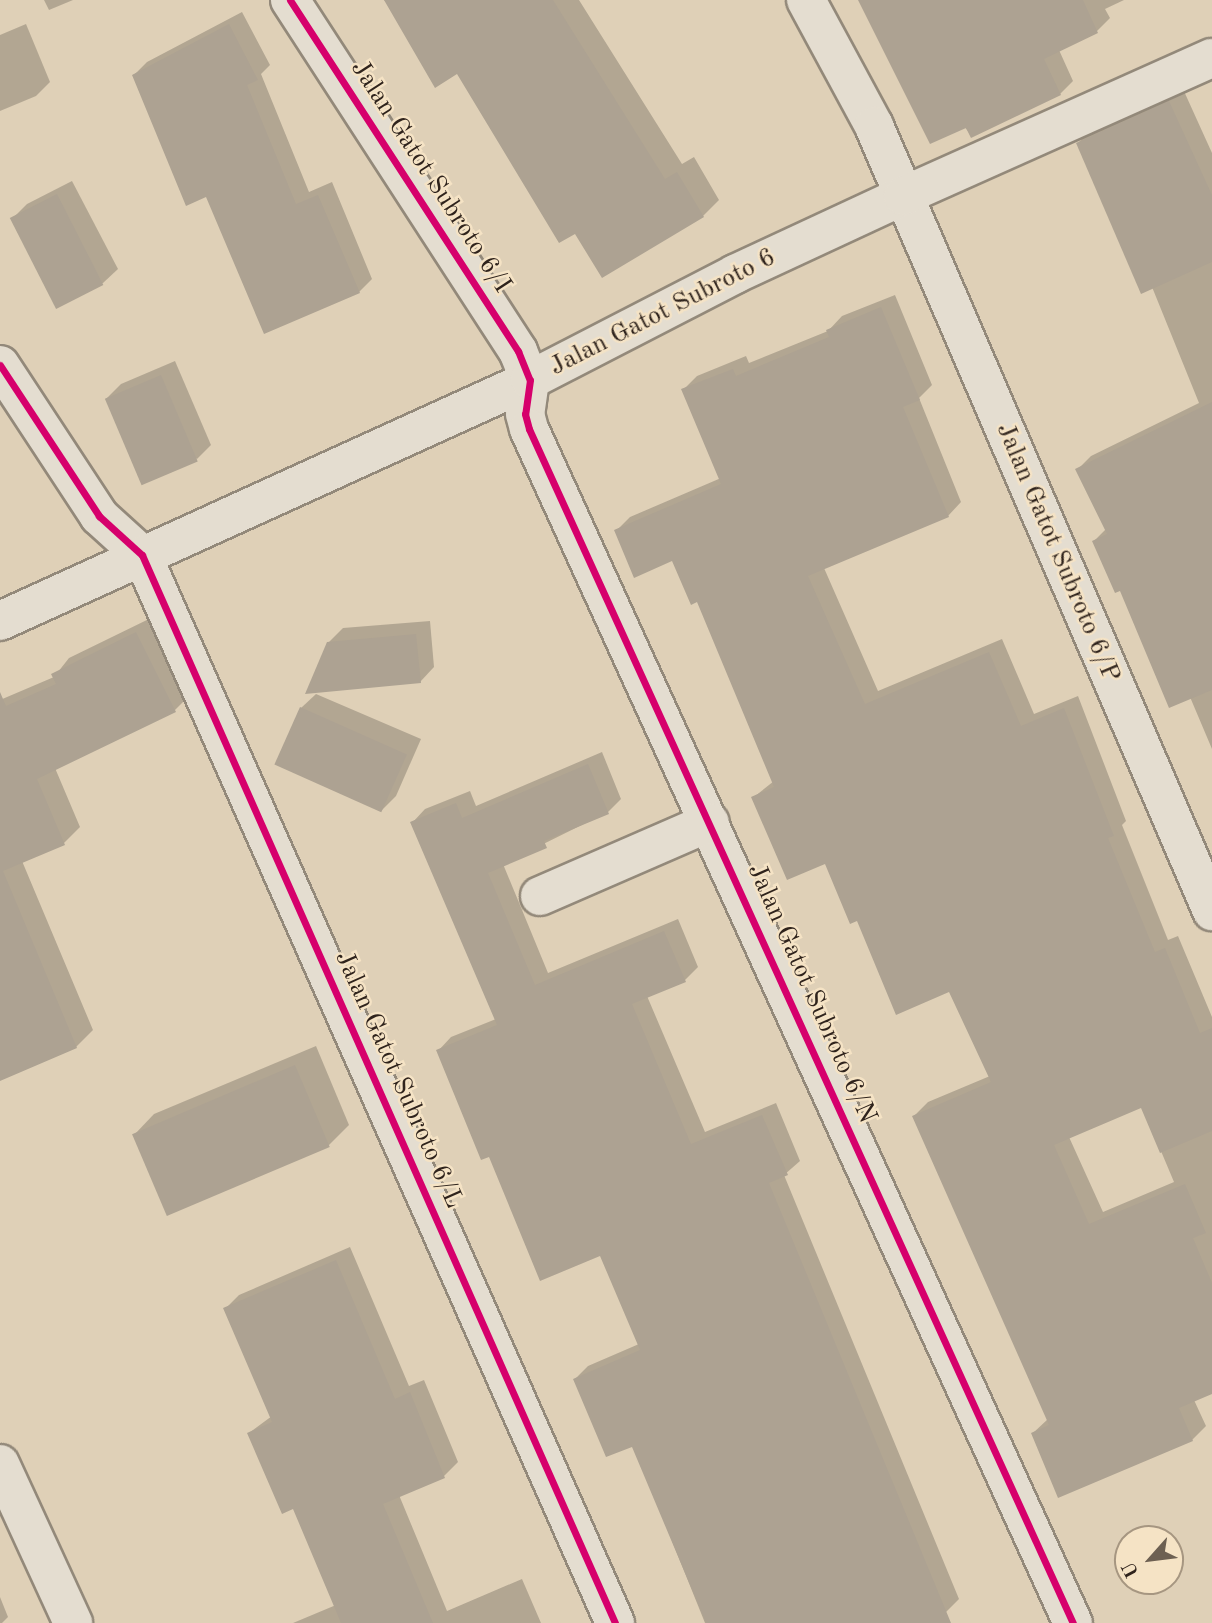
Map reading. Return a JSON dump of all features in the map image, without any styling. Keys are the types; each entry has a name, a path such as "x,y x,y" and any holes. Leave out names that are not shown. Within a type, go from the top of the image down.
{"street":[{"name":"Jalan Gatot Subroto 6/I","path":"290,0 518,351 530,380"},
{"name":"Jalan Gatot Subroto 6/P","path":"806,0 844,64 1212,911"},
{"name":"Jalan Gatot Subroto 6","path":"0,621 530,380 735,274 902,196 1212,58"},
{"path":"1,368 99,516 142,555"},
{"name":"Jalan Gatot Subroto 6/N","path":"530,380 526,414 529,429 1073,1623"},
{"name":"Jalan Gatot Subroto 6/L","path":"142,555 615,1623"},
{"path":"540,896 710,822"},
{"path":"0,1464 73,1623"}],"building":[{"path":"384,0 553,0 665,179 677,172 704,217 602,278 575,234 559,243 457,74 435,88"},
{"path":"858,0 1083,0 1098,33 1044,59 1061,95 971,138 966,128 930,144"},
{"path":"229,24 258,80 247,85 296,204 318,195 360,293 264,334 206,197 186,206 132,75"},
{"path":"1169,101 1212,195 1212,262 1141,294 1076,143"},
{"path":"57,194 103,285 56,309 10,218"},
{"path":"881,307 920,400 903,407 949,517 808,576 865,704 989,652 1021,726 1064,708 1114,836 1108,838 1155,952 1165,948 1200,1033 1212,1028 1212,1131 1160,1153 1141,1108 1054,1145 1089,1224 1185,1184 1206,1233 1193,1238 1212,1283 1212,1394 1179,1408 1193,1441 1058,1498 1031,1433 1049,1425 912,1116 991,1082 949,992 896,1015 857,921 850,924 825,864 787,880 751,797 774,787 697,602 691,605 672,561 634,578 614,530 721,484 681,389 733,369 736,376 829,337 826,330"},
{"path":"161,375 198,462 142,485 105,399"},
{"path":"1212,402 1212,690 1169,708 1120,591 1115,593 1092,541 1107,534 1075,469"},
{"path":"136,632 176,712 37,779 65,845 3,871 77,1048 0,1081 0,692 6,706 56,684 51,674"},
{"path":"416,634 421,683 305,694 327,642"},
{"path":"300,707 407,755 381,812 274,765"},
{"path":"588,764 609,814 544,841 547,848 488,873 535,985 664,931 686,982 632,1004 691,1144 762,1115 788,1175 769,1183 951,1623 706,1623 632,1447 606,1457 573,1379 640,1350 600,1256 540,1281 489,1157 481,1160 436,1050 497,1025 410,822 456,803 462,818"},
{"path":"295,1065 330,1147 167,1216 132,1134"},
{"path":"336,1260 395,1399 410,1392 445,1478 383,1504 433,1623 341,1623 293,1509 282,1514 247,1433 272,1422 223,1308"}],"cycle path":[{"path":"290,0 518,351 530,380 525,414 529,429 1073,1623"},
{"path":"0,365 99,516 142,555 615,1623"}]}
